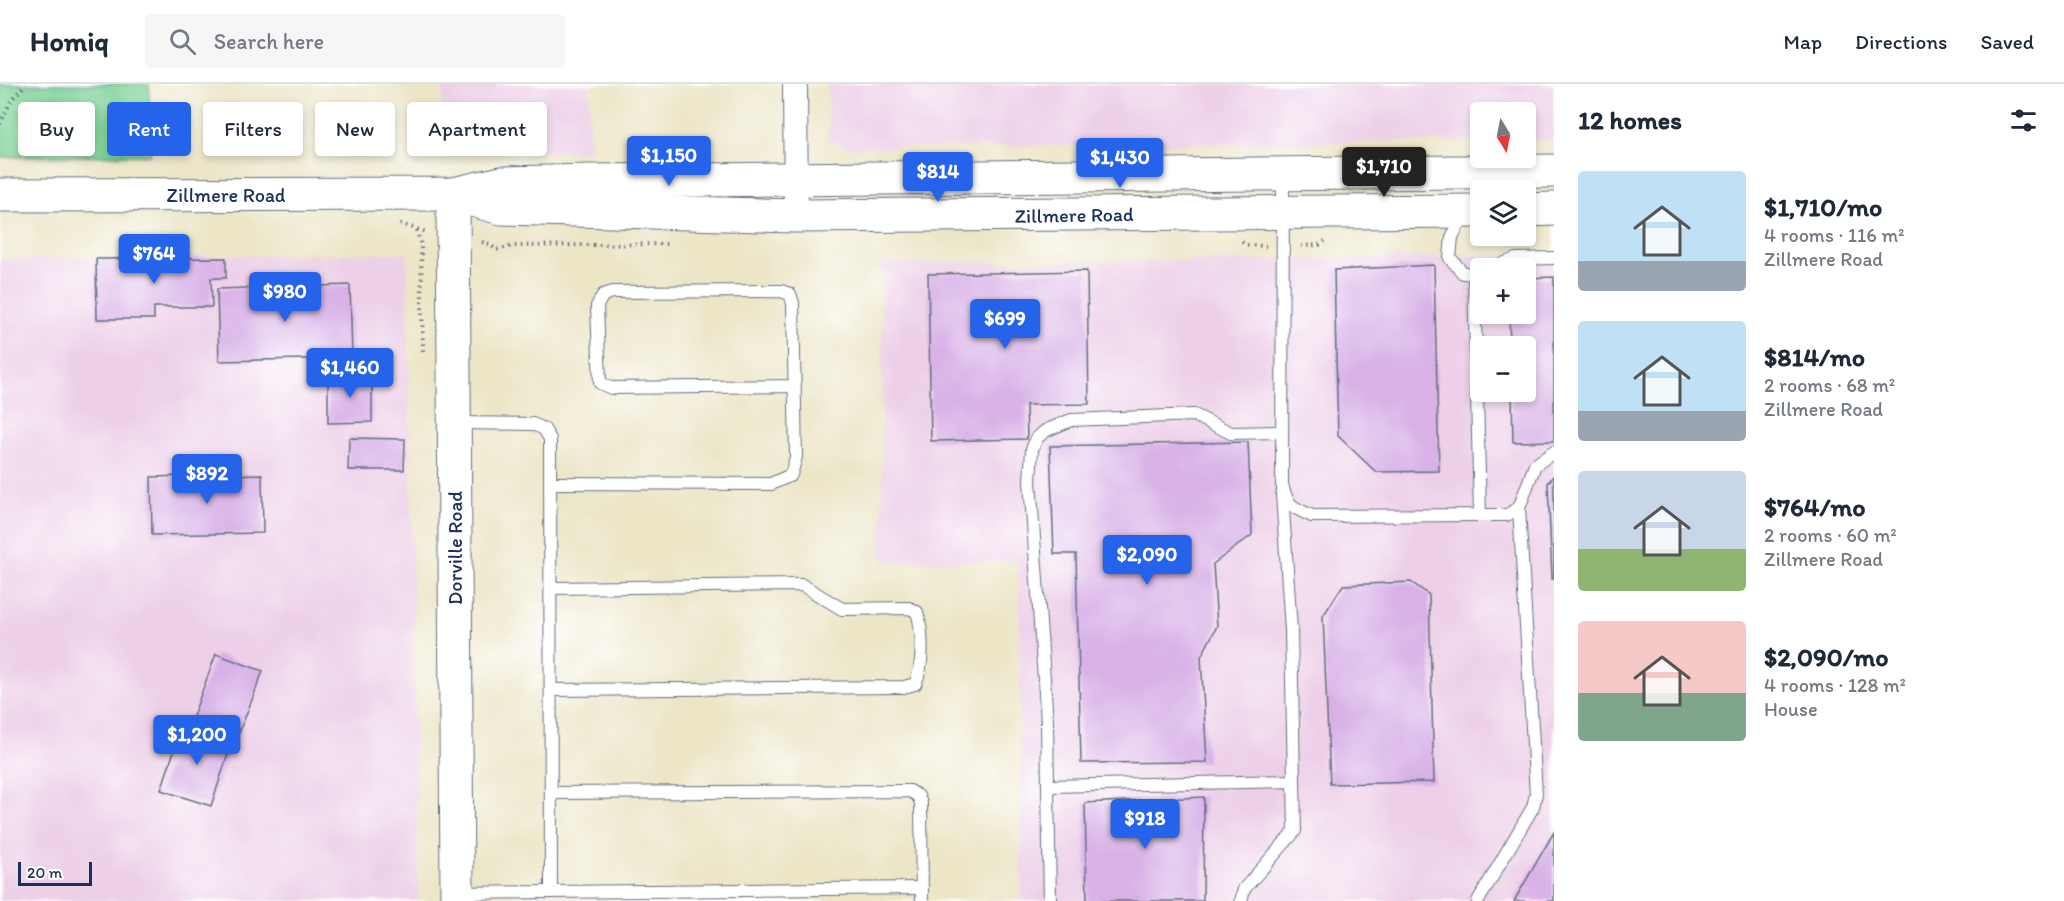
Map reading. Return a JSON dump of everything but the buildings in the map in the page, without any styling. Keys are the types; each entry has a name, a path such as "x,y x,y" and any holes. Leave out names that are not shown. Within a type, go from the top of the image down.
{"main road":[{"name":"Zillmere Road","path":"1525,180 1554,171"},
{"name":"Zillmere Road","path":"0,195 453,194 501,183 1283,173 1470,193"},
{"name":"Zillmere Road","path":"453,194 501,208 796,216 1283,213 1470,195"},
{"name":"Dorville Road","path":"453,194 457,897"},
{"path":"1536,210 1554,209"}],"street":[{"path":"795,84 796,216"}],"lane":[{"path":"1241,901 1244,889 1295,831 1292,630 1281,484 1283,173"},
{"path":"1470,208 1452,237 1450,258 1463,273 1470,274"},
{"path":"1536,258 1554,258"},
{"path":"552,483 771,484 791,475 796,457 795,386 793,303 790,294 781,291 613,292 603,294 597,306 600,383 611,388 795,386"},
{"path":"1478,324 1480,515"},
{"path":"1050,901 1047,722 1030,473 1032,449 1037,438 1052,427 1071,420 1194,416 1231,433 1282,432"},
{"path":"454,423 533,424 544,429 550,439 552,483 551,892"},
{"path":"1478,901 1533,807 1536,794 1519,508 1534,465 1554,452"},
{"path":"1281,484 1285,500 1291,506 1312,516 1508,515 1519,508"},
{"path":"551,588 802,585 842,609 909,608 917,612 920,621 920,675 915,684 904,687 551,690"},
{"path":"1048,786 1294,781"},
{"path":"551,793 910,791 918,795 921,803 922,901"},
{"path":"457,897 551,892 615,896 922,888"}],"path":[{"path":"0,124 12,99 26,84"}],"shaded area":[{"path":"442,84 589,84 590,151 547,152 547,102 442,102"},
{"path":"828,84 1554,84 1554,140 1536,140 1536,102 1470,102 1470,141 846,148 828,138"},
{"path":"407,253 418,901 0,901 0,259"},
{"path":"1554,254 1554,901 1021,901 1019,562 882,562 882,263 1284,260"}],"green space":[{"path":"0,84 149,84 149,102 107,102 107,156 95,156 95,102 18,102 18,156 75,156 0,157"}]}
